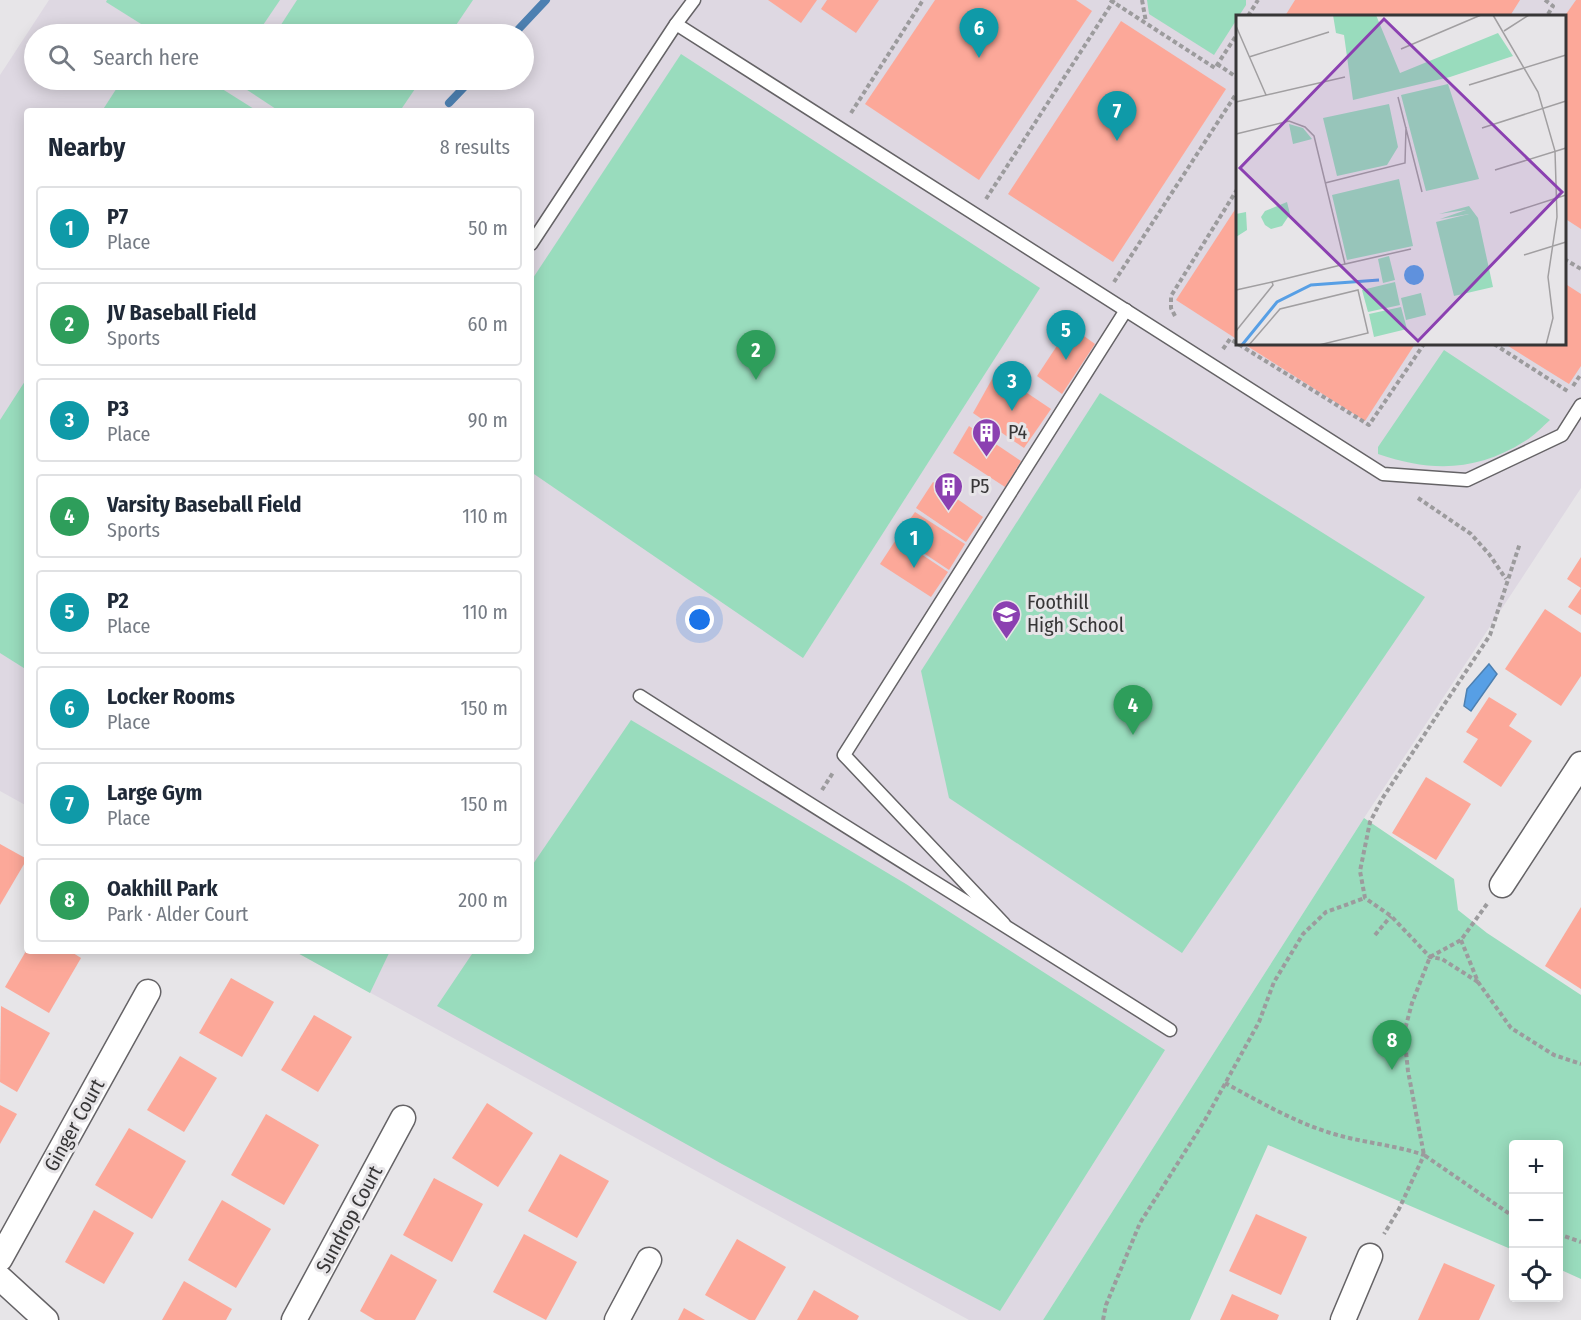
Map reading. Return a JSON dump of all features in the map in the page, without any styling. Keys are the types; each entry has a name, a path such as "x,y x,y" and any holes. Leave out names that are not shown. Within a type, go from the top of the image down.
{"street":[{"path":"1502,885 1581,764"},
{"name":"Ginger Court","path":"0,1258 148,992"},
{"name":"Sundrop Court","path":"294,1320 404,1118"},
{"path":"1343,1320 1370,1256"},
{"path":"617,1320 649,1260"},
{"path":"0,1278 46,1320"}],"lane":[{"path":"534,239 694,0"},
{"path":"676,24 1383,474 1467,480 1562,435 1581,405"},
{"path":"1004,924 844,755 1126,310"},
{"path":"640,696 1170,1030"}],"path":[{"path":"841,129 923,0"},
{"path":"1142,0 1146,23"},
{"path":"1249,15 1258,0"},
{"path":"1545,0 1554,6 1548,15"},
{"path":"976,214 1112,1 1215,68 1236,37"},
{"path":"1217,64 1236,77"},
{"path":"1105,296 1236,94"},
{"path":"1181,322 1176,318 1172,308 1171,296 1236,191"},
{"path":"1566,260 1581,270"},
{"path":"1214,344 1222,349 1230,339 1236,343"},
{"path":"1240,345 1370,425 1423,345"},
{"path":"1496,345 1570,392 1581,374"},
{"path":"1383,474 1471,534 1507,579"},
{"path":"1478,982 1442,959 1430,957 1391,916 1365,898 1360,871 1370,822 1382,799 1490,635 1520,543"},
{"path":"812,806 844,755"},
{"path":"1370,1256 1400,1209 1424,1155 1408,1071 1404,1033 1412,1003 1430,957 1461,940 1502,885"},
{"path":"1103,1320 1106,1305 1140,1223 1225,1083 1259,1022 1274,982 1303,934 1326,912 1365,898"},
{"path":"1375,935 1391,916"},
{"path":"1461,940 1478,982 1511,1028 1554,1055 1581,1064"},
{"path":"1225,1083 1277,1111 1334,1134 1398,1146 1424,1155 1509,1214"},
{"path":"1563,1236 1581,1242"}],"shaded area":[{"name":"Foothill High School","path":"49,0 1581,0 1581,488 1364,818 1043,1320 969,1320 299,954 534,954 534,108 24,108 24,804 0,791 0,75 24,38 24,90 534,90 534,24 33,24"}],"green space":[{"path":"107,0 280,0 264,24 141,24 106,2"},
{"path":"297,0 473,0 457,24 281,24"},
{"path":"1147,0 1246,0 1246,5 1240,15 1236,15 1236,21 1214,55 1149,14"},
{"path":"681,54 1040,288 803,658 534,474 534,276"},
{"path":"116,90 224,90 252,108 104,108"},
{"path":"247,90 414,90 402,108 274,108"},
{"path":"1444,350 1550,420 1535,434 1507,451 1489,459 1471,463 1435,466 1416,464 1378,454 1378,447"},
{"path":"24,383 24,668 0,653 0,420"},
{"path":"1100,393 1425,597 1182,953 949,798 921,671"},
{"path":"631,720 906,884 1165,1050 1000,1311 722,1164 437,1006 472,954 534,954 534,863"},
{"path":"1364,818 1454,879 1458,910 1487,933 1581,995 1581,1279 1563,1271 1563,1140 1509,1140 1509,1248 1268,1145 1190,1320 1043,1320"},
{"path":"299,954 389,954 370,993"}],"water":[{"path":"1489,664 1497,674 1471,711 1464,706 1467,689"}],"building":[{"path":"768,0 817,0 801,23"},
{"path":"827,0 879,0 856,33 821,9"},
{"path":"935,0 1076,0 1092,11 979,180 865,104"},
{"path":"1295,0 1520,0 1511,15 1286,15"},
{"path":"1576,0 1581,0 1581,229 1566,219 1565,15"},
{"path":"1121,21 1226,89 1113,262 1008,194"},
{"path":"1236,208 1236,339 1176,300"},
{"path":"1566,284 1581,294 1581,366 1569,384 1507,345 1566,345"},
{"path":"1070,326 1095,344 1062,394 1037,376"},
{"path":"1246,345 1414,345 1365,421"},
{"path":"996,372 1051,409 1024,448 973,413"},
{"name":"P4","path":"969,426 1021,461 1005,487 953,453"},
{"name":"P5","path":"933,482 983,517 966,542 916,508"},
{"path":"915,512 965,544 949,570 898,536"},
{"path":"897,538 948,572 931,597 880,564"},
{"path":"1581,557 1581,588 1567,579"},
{"path":"1581,588 1581,615 1568,607"},
{"path":"1545,609 1581,633 1581,676 1561,706 1505,669"},
{"path":"1489,697 1517,714 1509,726 1532,741 1501,787 1463,762 1478,739 1466,732"},
{"path":"1426,777 1471,804 1436,860 1392,833"},
{"path":"0,844 24,857 24,864 0,905"},
{"path":"1581,907 1581,989 1545,966"},
{"path":"24,954 75,954 81,958 49,1013 5,987"},
{"path":"231,978 274,1002 242,1057 199,1033"},
{"path":"1,1006 50,1033 17,1092 0,1082"},
{"path":"314,1015 352,1037 318,1092 281,1070"},
{"path":"180,1056 217,1078 184,1132 147,1110"},
{"path":"487,1103 533,1133 498,1187 452,1158"},
{"path":"0,1105 17,1114 0,1144"},
{"path":"266,1114 319,1145 284,1205 231,1175"},
{"path":"129,1128 186,1161 152,1219 95,1185"},
{"path":"560,1154 609,1181 577,1238 528,1211"},
{"path":"434,1178 483,1204 452,1262 403,1235"},
{"path":"222,1200 271,1229 236,1288 188,1260"},
{"path":"94,1210 134,1233 104,1284 65,1262"},
{"path":"1256,1214 1307,1237 1281,1295 1229,1271"},
{"path":"524,1234 577,1262 546,1320 493,1292"},
{"path":"737,1239 786,1267 755,1320 749,1320 705,1295"},
{"path":"391,1254 437,1280 415,1320 375,1320 360,1311"},
{"path":"1444,1263 1495,1285 1479,1320 1418,1320"},
{"path":"184,1281 232,1309 226,1320 162,1320"},
{"path":"814,1290 859,1316 857,1320 797,1320"},
{"path":"1232,1294 1279,1315 1277,1320 1220,1320"},
{"path":"684,1308 705,1320 678,1320"}],"waterway":[{"path":"523,24 546,0"},
{"path":"449,103 461,90"}],"place":[{"name":"Locker Rooms","path":"979,58"},
{"name":"Large Gym","path":"1117,141"},
{"name":"P2","path":"1066,360"},
{"name":"JV Baseball Field","path":"756,380"},
{"name":"P3","path":"1012,411"},
{"name":"P4","path":"987,458"},
{"name":"P5","path":"949,512"},
{"name":"P7","path":"914,568"},
{"name":"Foothill High School","path":"1006,640"},
{"name":"Varsity Baseball Field","path":"1133,735"},
{"name":"Oakhill Park","path":"1392,1070"}]}
